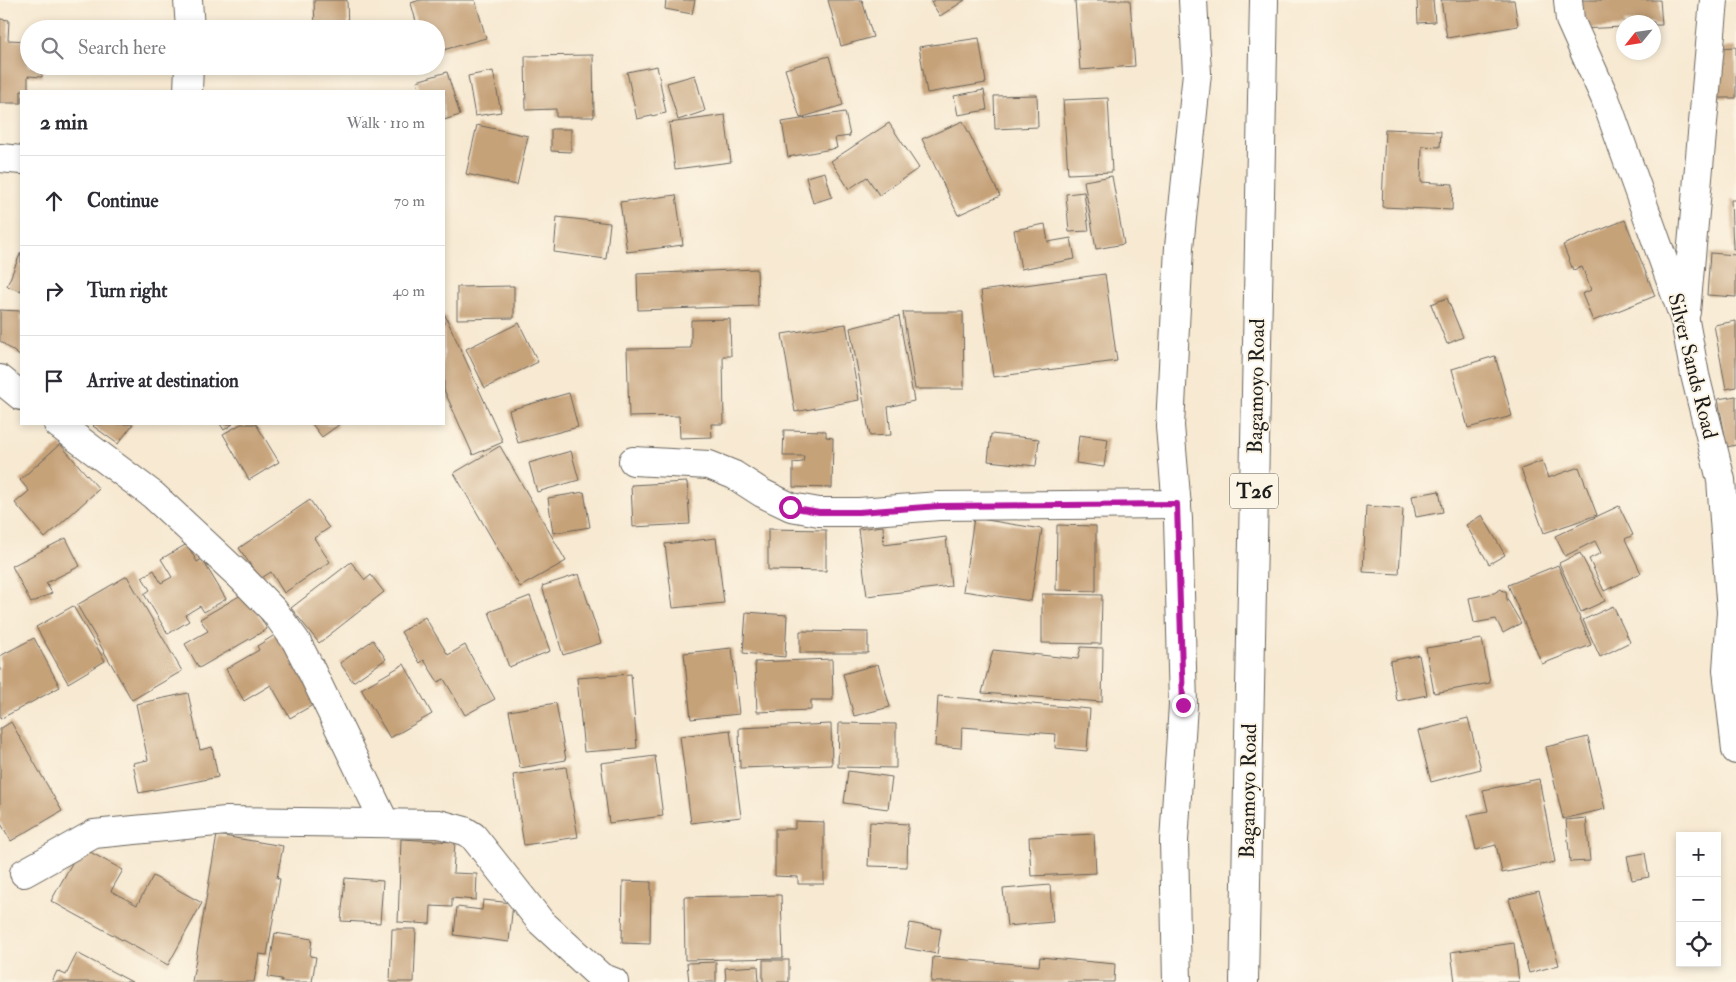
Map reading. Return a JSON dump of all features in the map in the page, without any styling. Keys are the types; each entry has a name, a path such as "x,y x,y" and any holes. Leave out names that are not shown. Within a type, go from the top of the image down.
{"main road":[{"path":"188,0 189,20"},
{"path":"1177,982 1174,841 1183,705 1177,504 1170,426 1179,246 1197,73 1193,0"},
{"name":"Bagamoyo Road","path":"1244,982 1264,0"},
{"name":"Silver Sands Road","path":"1568,0 1570,20 1605,98 1686,321 1695,375 1728,482 1730,612 1727,670 1736,750"},
{"path":"1686,321 1714,0"},
{"path":"188,90 189,75"},
{"path":"0,158 20,160"},
{"path":"0,379 20,395"},
{"path":"59,425 153,496 241,576 274,612 296,641 385,823"},
{"path":"633,460 709,465 734,475 762,493 790,507 819,512 859,512 939,506 1177,504"},
{"path":"24,873 94,834 226,821 439,824 465,831 473,836 541,922 601,977 614,982"}],"building":[{"path":"314,0 347,0 348,20 315,20"},
{"path":"420,0 475,0 486,38 445,49 445,20 416,20 411,3"},
{"path":"666,0 695,0 692,14 665,9"},
{"path":"828,0 862,0 873,37 841,46"},
{"path":"935,0 965,0 940,16 931,2"},
{"path":"1075,0 1130,0 1135,66 1080,70"},
{"path":"1417,0 1433,0 1435,22 1418,23"},
{"path":"1441,0 1514,0 1518,26 1447,38"},
{"path":"1576,0 1660,0 1662,25 1661,15 1616,15 1616,27 1578,29"},
{"path":"0,19 9,20 8,40 20,41 20,75 42,75 42,77 28,76 28,90 20,90 20,103 0,103"},
{"path":"979,38 986,83 927,93 919,47"},
{"path":"1736,47 1736,98 1718,98 1717,48"},
{"path":"593,55 594,117 556,117 556,109 526,110 525,56"},
{"path":"829,56 843,105 800,118 785,69"},
{"path":"657,66 666,113 637,119 627,72"},
{"path":"493,71 501,112 475,116 468,76"},
{"path":"447,72 460,115 445,120 445,90 420,90 417,81 437,75 445,75"},
{"path":"695,75 705,111 678,120 667,83"},
{"path":"984,90 987,110 958,115 954,96"},
{"path":"1037,95 1038,127 995,129 994,96"},
{"path":"1108,98 1112,172 1068,174 1063,100"},
{"path":"845,112 850,136 835,138 837,148 788,157 782,122"},
{"path":"725,115 731,162 675,169 669,123"},
{"path":"963,121 1000,196 958,215 922,139"},
{"path":"889,123 919,168 879,195 867,177 849,189 831,161"},
{"path":"477,125 528,136 517,185 466,174"},
{"path":"551,129 571,129 571,152 551,151"},
{"path":"1385,129 1441,131 1440,147 1422,146 1421,182 1453,184 1452,210 1382,207"},
{"path":"825,172 832,197 813,203 806,177"},
{"path":"1112,176 1124,244 1096,249 1084,181"},
{"path":"1084,192 1089,231 1069,232 1066,194"},
{"path":"676,195 683,245 627,252 620,202"},
{"path":"1731,200 1736,200 1736,249 1733,249"},
{"path":"557,217 610,223 606,259 554,252"},
{"path":"1625,220 1655,296 1593,321 1582,294 1591,290 1582,267 1573,270 1563,245"},
{"path":"1045,224 1048,242 1071,238 1075,259 1021,269 1014,230"},
{"path":"1710,253 1736,255 1736,297 1707,295"},
{"path":"20,254 20,291 7,286"},
{"path":"757,269 758,306 638,310 637,274"},
{"path":"1105,274 1117,361 993,377 981,291"},
{"path":"514,286 514,318 457,319 457,287"},
{"path":"1447,298 1463,337 1447,344 1431,304"},
{"path":"0,310 20,311 20,356 0,341"},
{"path":"903,312 963,312 964,389 915,389"},
{"path":"445,315 503,442 473,455 445,392"},
{"path":"899,316 914,401 888,407 891,435 870,436 850,328"},
{"path":"730,319 731,356 723,356 724,424 711,424 712,437 680,438 679,416 629,417 627,349 691,348 691,320"},
{"path":"1736,321 1736,387 1726,389 1714,325"},
{"path":"519,323 538,362 485,388 466,349"},
{"path":"846,324 859,400 795,412 782,334"},
{"path":"1495,356 1512,416 1468,428 1452,369"},
{"path":"569,393 578,427 518,443 509,410"},
{"path":"1736,396 1736,445 1727,447 1718,399"},
{"path":"94,425 132,425 118,444"},
{"path":"221,425 232,425 224,430"},
{"path":"239,425 257,425 279,462 249,480 223,434"},
{"path":"313,425 339,425 322,437"},
{"path":"784,430 826,431 826,437 833,438 832,488 793,487 793,463 803,462 804,456 783,456"},
{"path":"991,434 1039,439 1036,466 988,461"},
{"path":"1079,435 1108,439 1104,467 1076,463"},
{"path":"60,444 99,489 45,538 15,503 29,491 20,480"},
{"path":"500,446 566,561 520,587 454,473"},
{"path":"571,451 579,480 537,492 529,463"},
{"path":"1542,461 1548,478 1579,467 1597,515 1544,533 1521,469"},
{"path":"687,482 690,524 633,527 631,485"},
{"path":"1439,491 1443,512 1416,517 1412,496"},
{"path":"584,492 590,527 553,533 548,498"},
{"path":"310,500 329,528 314,538 330,562 284,593 271,572 260,579 239,548"},
{"path":"1366,506 1403,509 1399,574 1363,572"},
{"path":"1619,506 1633,535 1625,539 1641,573 1604,591 1589,559 1601,553 1595,541 1565,556 1555,536"},
{"path":"1482,515 1505,555 1489,564 1466,525"},
{"path":"974,518 1042,529 1031,601 963,591"},
{"path":"1057,525 1096,526 1096,591 1056,590"},
{"path":"883,526 884,545 946,537 951,586 867,596 858,529"},
{"path":"768,529 826,530 826,571 768,570"},
{"path":"66,538 80,566 46,583 52,593 31,603 12,566"},
{"path":"716,538 724,603 673,608 665,544"},
{"path":"187,544 197,562 202,559 226,599 204,612 200,606 185,615 189,621 168,634 144,594 150,590 142,577 154,570 161,583 172,577 161,559"},
{"path":"1580,553 1605,601 1581,612 1559,563"},
{"path":"351,562 365,580 371,575 384,592 319,643 291,608"},
{"path":"1558,565 1591,645 1542,664 1508,585"},
{"path":"579,574 601,643 563,655 542,586"},
{"path":"127,576 182,671 132,700 77,605"},
{"path":"1501,589 1506,591 1507,599 1521,623 1503,633 1496,619 1474,623 1469,598 1494,593"},
{"path":"246,592 267,629 199,668 185,644 208,631 200,619"},
{"path":"1042,594 1102,595 1101,644 1042,643"},
{"path":"530,596 550,651 509,667 489,612"},
{"path":"73,606 105,661 68,683 36,627"},
{"path":"1613,606 1630,642 1600,657 1583,620"},
{"path":"746,612 787,615 785,657 743,653"},
{"path":"425,617 448,655 465,645 495,699 465,715 444,679 438,682 424,660 420,663 401,632"},
{"path":"800,631 868,632 868,653 800,653"},
{"path":"278,633 318,702 290,718 271,685 244,701 226,669 259,650 257,646"},
{"path":"34,638 60,687 0,719 0,656"},
{"path":"1482,639 1490,683 1434,693 1426,648"},
{"path":"373,640 386,659 353,682 340,663"},
{"path":"1081,647 1103,648 1102,702 982,693 993,650 1078,659"},
{"path":"732,648 739,714 691,719 684,653"},
{"path":"1419,655 1427,695 1397,701 1390,661"},
{"path":"832,659 833,700 811,700 811,710 757,712 755,662"},
{"path":"404,664 432,714 390,738 361,689"},
{"path":"878,664 890,707 854,716 843,674"},
{"path":"631,674 637,748 584,752 577,678"},
{"path":"188,693 200,750 212,747 218,777 139,793 133,763 148,760 136,704"},
{"path":"938,696 1090,709 1087,751 1055,748 1056,734 962,727 961,748 935,746"},
{"path":"556,703 566,760 520,768 509,711"},
{"path":"1468,718 1481,769 1431,782 1418,731"},
{"path":"11,722 62,811 11,841 0,822 0,729"},
{"path":"839,723 896,724 896,768 838,767"},
{"path":"831,724 832,765 740,768 739,728"},
{"path":"730,730 741,817 691,823 680,736"},
{"path":"1588,737 1605,809 1563,819 1546,747"},
{"path":"655,756 663,816 609,823 601,763"},
{"path":"566,767 578,837 524,845 513,775"},
{"path":"848,771 892,777 888,809 844,803"},
{"path":"1539,779 1555,862 1502,873 1496,845 1476,850 1468,815 1488,811 1483,790"},
{"path":"1586,818 1590,861 1570,862 1566,820"},
{"path":"795,821 824,822 824,884 798,884 798,877 775,876 775,829 795,829"},
{"path":"870,822 908,824 907,867 868,866"},
{"path":"1094,834 1096,873 1031,876 1029,837"},
{"path":"217,835 283,846 277,878 280,879 267,955 259,954 254,982 192,982"},
{"path":"401,839 455,842 453,873 477,874 476,900 452,898 452,907 431,906 430,924 398,922"},
{"path":"81,847 123,870 111,891 137,905 153,876 202,903 168,965 51,901"},
{"path":"1645,853 1649,877 1632,880 1627,856"},
{"path":"345,878 383,881 380,923 341,921"},
{"path":"623,881 651,882 650,944 622,943"},
{"path":"1050,885 1053,922 1007,926 1003,889"},
{"path":"1539,891 1559,965 1529,973 1509,899"},
{"path":"781,895 783,958 685,960 684,897"},
{"path":"483,900 513,903 509,942 454,935 457,907 482,910"},
{"path":"910,923 941,929 937,954 905,948"},
{"path":"392,929 416,929 414,982 390,982"},
{"path":"275,933 312,939 310,956 316,957 312,982 281,982 282,979 268,977"},
{"path":"1514,943 1519,982 1455,982 1451,952"},
{"path":"77,953 132,982 52,982 57,971 66,975"},
{"path":"933,957 1039,966 1040,957 1115,964 1114,982 931,982"},
{"path":"763,960 789,960 789,982 763,982"},
{"path":"716,962 716,982 689,982 687,963"},
{"path":"758,966 759,982 726,982 725,968"}],"route":[{"path":"790,507 819,512 859,512 939,506 1177,504 1183,705"}]}
